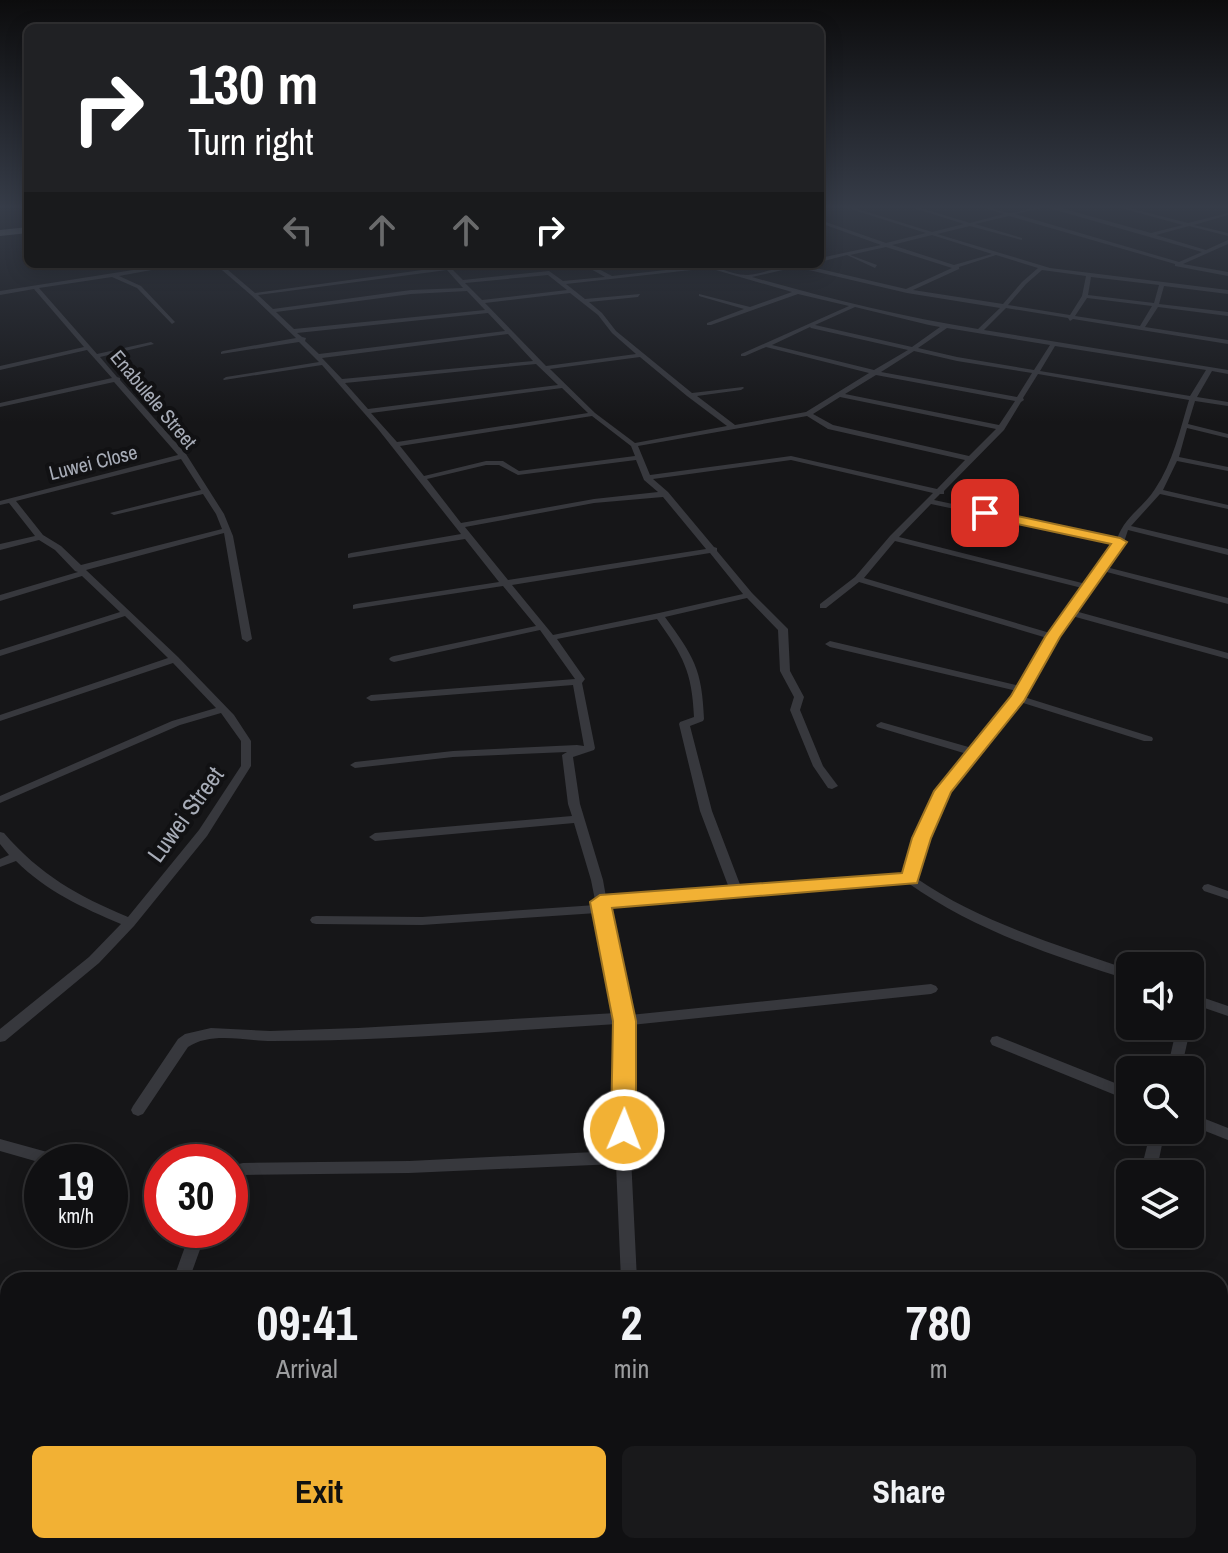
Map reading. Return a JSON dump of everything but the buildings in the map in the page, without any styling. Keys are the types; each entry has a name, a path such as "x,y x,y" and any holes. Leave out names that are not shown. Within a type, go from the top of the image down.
{"street":[{"path":"0,286 3,292 86,277"},
{"path":"119,277 139,287 172,322"},
{"path":"235,277 300,335 322,359 543,627 580,679 577,682 590,748"},
{"path":"256,294 369,277"},
{"path":"457,277 593,414 634,445 647,478 665,494 749,595 783,629 785,671 799,697 795,710 818,766 832,786"},
{"path":"272,311 515,277"},
{"path":"554,277 689,395 733,427"},
{"path":"561,283 607,277"},
{"path":"746,277 945,326 1228,372"},
{"path":"850,277 1005,309 1225,342 1228,329"},
{"path":"907,291 939,277"},
{"path":"980,331 1005,309 1009,299 1028,277"},
{"path":"1070,319 1085,296 1089,277"},
{"path":"1109,277 1228,292"},
{"path":"1141,329 1156,305 1162,284"},
{"name":"Enabulele Street","path":"35,287 183,456 203,492 220,514 226,530 247,639"},
{"path":"481,302 571,291"},
{"path":"709,324 798,292"},
{"path":"584,301 638,295"},
{"path":"701,295 751,309"},
{"path":"1085,296 1228,314"},
{"path":"743,355 853,306"},
{"path":"223,353 300,335 488,311"},
{"path":"811,326 913,349 1228,404"},
{"path":"634,445 808,414 945,326"},
{"path":"226,379 322,359 508,332"},
{"path":"823,606 858,579 893,538 1001,428 1054,343"},
{"path":"96,356 151,344"},
{"path":"766,345 876,373 1021,400"},
{"path":"0,368 89,348"},
{"path":"546,368 642,355"},
{"path":"341,381 538,362"},
{"path":"910,879 921,838 943,791 1020,693 1052,637 1120,542 1125,527 1158,491 1187,426 1193,397 1210,369"},
{"path":"0,405 118,379"},
{"path":"367,411 565,386"},
{"path":"689,395 741,388"},
{"path":"840,395 1001,428"},
{"path":"394,445 593,414"},
{"path":"808,414 831,427 971,459"},
{"path":"1187,426 1228,436"},
{"name":"Luwei Close","path":"6,502 183,456"},
{"path":"423,478 486,463 500,463 518,473 637,458"},
{"path":"647,478 791,458 941,492"},
{"path":"1175,458 1228,469"},
{"path":"1158,491 1228,507"},
{"path":"114,513 203,492"},
{"path":"459,526 594,501 665,494"},
{"name":"Luwei Street","path":"0,1037 94,960 130,923 203,833 246,766 246,741 223,709 175,659 58,548 40,537 6,502"},
{"path":"931,502 1120,542"},
{"path":"1125,527 1228,552"},
{"path":"0,598 80,571 226,530"},
{"path":"351,556 466,536"},
{"path":"0,547 40,537"},
{"path":"893,538 1088,587"},
{"path":"356,607 714,550"},
{"path":"1100,568 1228,601"},
{"path":"858,579 1052,637"},
{"path":"550,638 749,595"},
{"path":"0,653 126,613"},
{"path":"1072,613 1228,656"},
{"path":"659,616 694,665 698,680 699,719 684,724 706,811 736,890"},
{"path":"394,659 543,627"},
{"path":"830,644 1020,693 1148,739"},
{"path":"0,718 175,659"},
{"path":"371,698 577,682"},
{"path":"0,800 176,723 223,709"},
{"path":"881,725 973,752"},
{"path":"355,765 453,754 590,748"},
{"path":"590,748 567,755 577,819 597,880 624,1019 623,1157 629,1272"},
{"path":"375,837 577,819"},
{"path":"0,836 15,857 53,888 130,923"},
{"path":"0,863 15,857"},
{"path":"316,920 422,921 736,890 910,879 938,901 1116,970"},
{"path":"1208,888 1228,895"},
{"path":"138,1110 183,1043 191,1035 206,1032 228,1036 337,1036 624,1019 931,989"},
{"path":"1204,1003 1228,1011"},
{"path":"997,1041 1116,1089"},
{"path":"1204,1125 1228,1134"},
{"path":"0,1145 24,1152"},
{"path":"248,1169 409,1167 623,1157"},
{"path":"184,1272 193,1248"}],"route":[{"path":"624,1130 624,1021 600,902 910,879 921,838 943,791 1018,698 1052,637 1120,542 985,513"}]}
